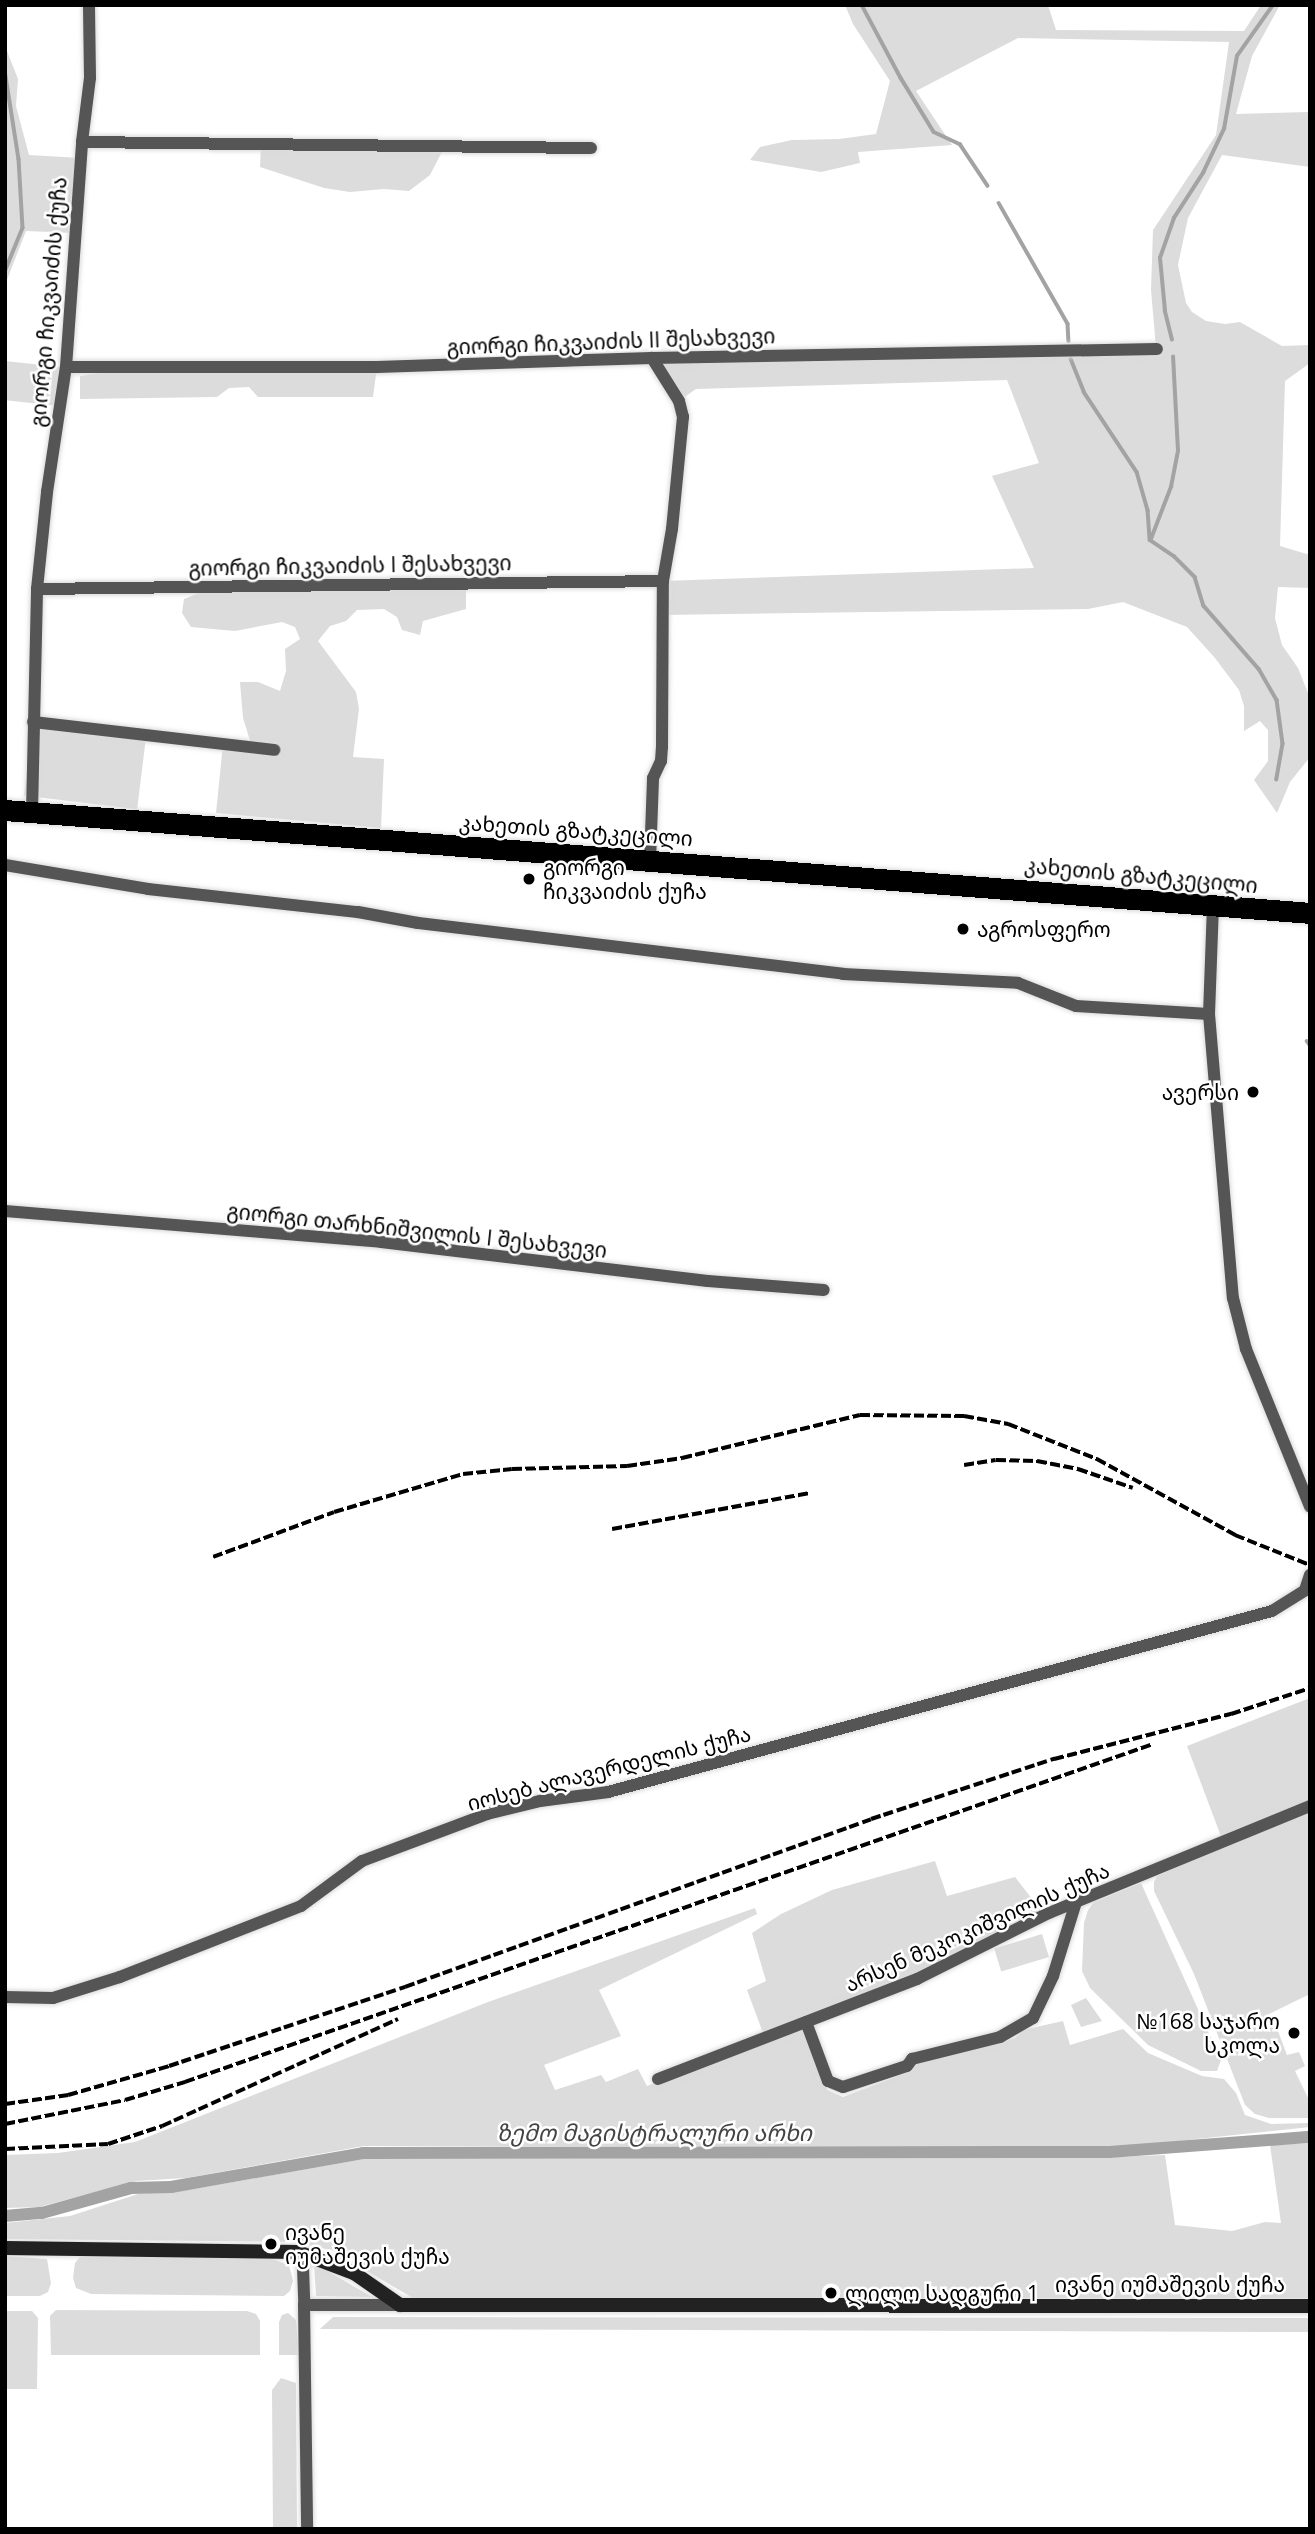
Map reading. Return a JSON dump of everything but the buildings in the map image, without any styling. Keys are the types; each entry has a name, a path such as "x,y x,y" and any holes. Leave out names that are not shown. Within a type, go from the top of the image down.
{"highway":[{"name":"კახეთის გზატკეცილი","path":"5,810 1310,912"}],"street":[{"name":"გიორგი ჩიკვაიძის ქუჩა","path":"32,813 37,589 47,492 66,367 82,142 92,51 89,5"},
{"path":"82,142 591,148"},
{"name":"გიორგი ჩიკვაიძის II შესახვევი","path":"66,367 377,367 652,358 1157,349"},
{"path":"650,861 653,778 661,761 662,747 663,581 672,529 683,417 679,401 652,358"},
{"name":"გიორგი ჩიკვაიძის I შესახვევი","path":"37,589 663,581"},
{"path":"33,722 274,750"},
{"path":"5,864 148,889 358,912 418,923 831,972 1018,983 1076,1006 1209,1014"},
{"path":"1213,905 1209,1014 1233,1298 1246,1349 1310,1507"},
{"name":"გიორგი თარხნიშვილის I შესახვევი","path":"5,1211 381,1242 708,1281 824,1290"},
{"name":"იოსებ ალავერდელის ქუჩა","path":"5,1997 53,1998 120,1977 301,1906 362,1861 487,1814 540,1801 608,1792 1272,1611 1305,1590 1310,1575"},
{"name":"არსენ მეკოკიშვილის ქუჩა","path":"658,2079 917,1979 1076,1902 1310,1806"},
{"path":"806,2022 828,2081 843,2087 907,2066 912,2059 1010,2033 1033,2018 1053,1976 1076,1902"},
{"path":"5,2248 298,2252 354,2273 400,2305"},
{"path":"298,2252 303,2267 307,2529"},
{"name":"ივანე იუმაშევის ქუჩა","path":"304,2305 1310,2306"}],"shaded area":[{"path":"845,5 1048,5 1056,30 1244,31 1261,5 1280,5 1252,56 1236,114 1310,112 1310,167 1222,155 1188,218 1178,265 1186,303 1192,312 1206,321 1225,324 1240,322 1282,346 1310,345 1310,363 1285,381 1280,546 1310,555 1310,588 1278,587 1275,618 1282,645 1298,668 1310,698 1310,757 1290,782 1277,813 1254,780 1268,761 1268,730 1260,721 1244,731 1244,706 1239,690 1187,627 1123,602 1088,609 663,615 663,581 1034,568 992,476 1039,463 1007,380 696,389 679,401 652,358 1156,348 1151,290 1153,230 1216,135 1229,42 1018,38 916,91 952,145 858,152 860,163 821,172 750,160 760,147 792,140 839,139 876,134 890,81 853,24"},
{"path":"5,46 18,79 16,106 29,155 81,158 75,233 26,231 5,285"},
{"path":"261,144 445,146 430,175 409,191 384,189 350,192 324,188 260,167"},
{"path":"5,361 66,367 62,406 5,400"},
{"path":"141,367 377,367 373,397 258,397 249,387 229,388 217,397 80,399 80,376"},
{"path":"466,583 466,609 423,621 420,635 402,630 397,617 384,609 357,610 346,621 330,626 318,641 356,692 359,709 353,757 384,759 381,828 216,813 223,744 252,747 243,718 240,682 258,682 280,691 286,671 285,649 300,639 295,627 282,622 235,631 191,627 182,613 184,599 215,587"},
{"path":"33,722 146,736 137,809 24,795"},
{"path":"1310,1698 1310,1800 1222,1839 1187,1746"},
{"path":"1310,1810 1310,1994 1267,2015 1272,2015 1287,2055 1299,2052 1305,2066 1295,2071 1310,2102 1310,2118 1269,2118 1255,2114 1245,2105 1194,1974 1154,1891 1154,1882 1157,1876"},
{"path":"935,1861 947,1896 1015,1877 1043,1913 932,1968 763,2033 747,1990 766,1981 752,1933 781,1914 832,1890"},
{"path":"1141,1883 1221,2060 1217,2071 1201,2071 1148,2045 1090,1988 1082,1971 1084,1923 1088,1910 1094,1902"},
{"path":"755,1908 757,1914 599,1990 621,2036 544,2065 555,2090 601,2075 606,2082 638,2069 647,2086 801,2027 827,2090 843,2097 906,2073 914,2063 1003,2042 1015,2038 1023,2030 1063,2021 1070,2045 1123,2029 1148,2053 1202,2076 1224,2079 1236,2093 1245,2115 1271,2124 1310,2123 1310,2127 1141,2145 1068,2147 364,2146 186,2178 137,2181 39,2207 5,2208 5,2155 58,2153 135,2142 488,2002"},
{"path":"1042,1934 1049,1957 1001,1972 994,1949"},
{"path":"1086,1998 1102,2021 1081,2027 1071,2005"},
{"path":"1310,2143 1310,2298 413,2298 331,2250 293,2242 5,2239 5,2223 70,2216 138,2194 193,2189 364,2159 1085,2158 1165,2155 1175,2225 1232,2231 1265,2222 1281,2223 1270,2145"},
{"path":"5,2256 47,2259 51,2283 48,2292 40,2296 5,2296"},
{"path":"80,2257 266,2257 289,2265 293,2281 290,2291 284,2296 91,2294 76,2288 73,2278 75,2263"},
{"path":"314,2263 372,2297 316,2296"},
{"path":"56,2310 247,2311 256,2314 260,2321 260,2355 51,2355 50,2316"},
{"path":"5,2311 32,2311 38,2318 37,2389 5,2389"},
{"path":"288,2313 296,2320 299,2355 279,2355 279,2322 282,2315"},
{"path":"333,2317 1310,2318 1310,2332 320,2329"},
{"path":"281,2378 296,2383 297,2529 273,2529 272,2390"}],"waterway":[{"path":"862,5 934,132 960,144 988,186"},
{"path":"1172,340 1165,311 1160,258 1174,218 1203,173 1224,129 1237,56 1273,5"},
{"path":"5,70 19,159 23,228 5,272"},
{"path":"999,203 1068,324 1069,341"},
{"path":"1151,539 1171,487 1178,451 1173,357"},
{"path":"1071,359 1084,392 1137,472 1148,510 1150,540 1174,556 1195,577 1204,606 1259,669 1277,700 1283,744 1277,779"},
{"path":"1307,1041 1310,1045"},
{"name":"ზემო მაგისტრალური არხი","path":"5,2216 42,2213 131,2188 171,2187 363,2153 1109,2152 1310,2137"}],"railway":[{"path":"213,1557 334,1512 463,1474 512,1469 627,1466 682,1458 860,1415 964,1416 1008,1424 1097,1459 1235,1535 1310,1565"},
{"path":"964,1465 996,1460 1037,1461 1078,1469 1133,1488"},
{"path":"612,1529 810,1493"},
{"path":"5,2104 68,2095 169,2066 405,1987 871,1819 1054,1759 1231,1714 1310,1688"},
{"path":"5,2124 125,2100 185,2082 1153,1744"},
{"path":"5,2149 108,2144 162,2126 398,2019"}],"place":[{"name":"გიორგი ჩიკვაიძის ქუჩა","path":"529,879"},
{"name":"აგროსფერო","path":"963,929"},
{"name":"ავერსი","path":"1253,1092"},
{"name":"№168 საჯარო სკოლა","path":"1294,2033"},
{"name":"ივანე იუმაშევის ქუჩა","path":"271,2244"},
{"name":"ლილო სადგური 1","path":"831,2293"}]}
